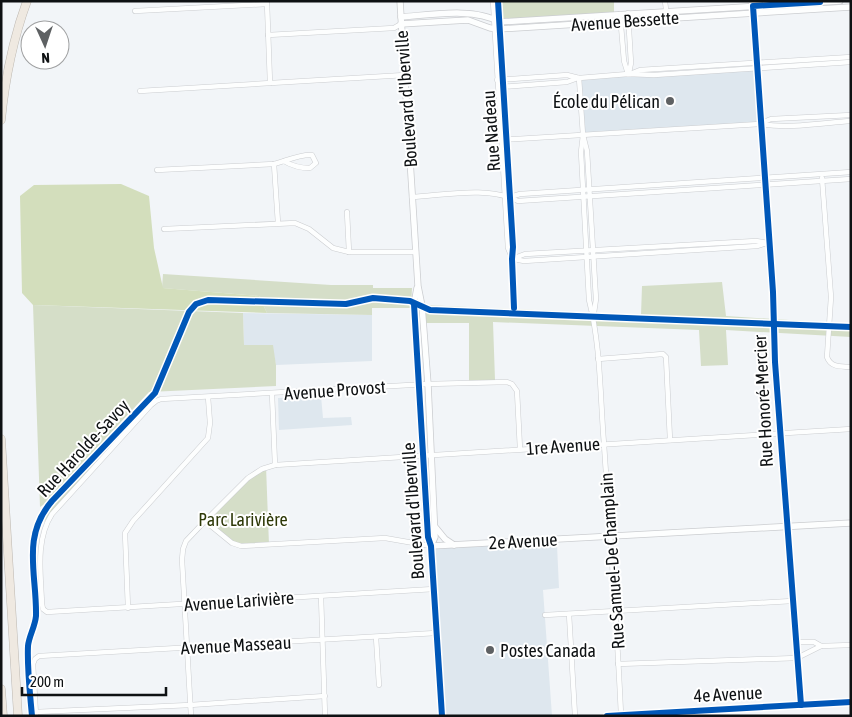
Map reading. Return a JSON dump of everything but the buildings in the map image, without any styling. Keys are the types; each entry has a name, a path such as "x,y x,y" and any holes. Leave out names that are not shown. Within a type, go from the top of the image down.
{"highway":[{"path":"1,120 11,54 27,1"},
{"path":"1,439 18,716"},
{"path":"1,689 3,716"}],"street":[{"name":"Boulevard d'Iberville","path":"400,1 418,286 422,306 428,384 435,537 431,546"},
{"name":"Rue Nadeau","path":"492,1 497,25"},
{"name":"Rue Nadeau","path":"498,1 497,25 500,87 510,197 512,259"},
{"path":"666,1 667,15"},
{"name":"Avenue Bessette","path":"401,17 471,14 497,25 628,13 667,15 753,13 840,1"},
{"path":"135,11 267,3 270,83"},
{"name":"Avenue Bessette","path":"401,24 468,20 497,25 628,21 753,6 824,4 851,7"},
{"name":"Rue Honoré-Mercier","path":"753,6 773,292 775,362 786,527 800,705"},
{"path":"628,13 631,63 628,74"},
{"path":"438,14 438,22"},
{"path":"620,14 624,61 628,74"},
{"path":"268,35 394,28 401,24"},
{"path":"500,87 567,82 579,78 628,74 654,76 757,70 834,61 851,57"},
{"path":"628,74 640,70 756,63 851,62"},
{"path":"140,91 405,74"},
{"path":"500,80 567,76 579,78"},
{"name":"Rue Samuel-De Champlain","path":"579,78 590,197 596,299 594,317"},
{"path":"504,140 760,124 786,125 848,121 848,115 771,119 760,124"},
{"name":"Rue Samuel-De Champlain","path":"583,135 580,152 589,300 594,317 598,359 611,536 621,715"},
{"name":"Rue Nadeau","path":"504,140 504,195 508,248 512,259"},
{"path":"157,170 274,164 284,161 307,155 312,155 316,163 310,168 304,168 290,165 284,161"},
{"path":"274,164 278,224"},
{"path":"510,197 520,194 851,172"},
{"path":"822,174 831,297 827,357 833,366 851,367"},
{"path":"412,197 486,192 504,195 518,201 851,179"},
{"path":"673,184 674,191"},
{"path":"347,212 349,252"},
{"path":"164,229 295,223 309,228 334,248 349,252 416,252"},
{"path":"512,259 525,254 728,242 769,242"},
{"path":"728,242 728,248"},
{"path":"512,259 524,261 593,257 758,246 769,242"},
{"path":"637,248 638,254"},
{"path":"512,259 514,308"},
{"name":"Boulevard d'Iberville","path":"418,286 414,304 428,536 431,546 442,716"},
{"path":"598,359 663,354 666,357 670,440"},
{"name":"Avenue Provost","path":"157,400 419,384 507,382 512,384 517,390 520,449"},
{"path":"191,716 182,560 183,549 186,541 248,478 262,469 275,465 272,394"},
{"path":"128,608 125,533 133,521 208,438 210,422 208,397"},
{"name":"Rue Harolde-Savoy","path":"44,611 42,604 41,548 44,530 50,517 157,400"},
{"name":"1re Avenue","path":"275,465 851,429"},
{"name":"2e Avenue","path":"205,521 232,544 241,546 385,538 431,546 851,523"},
{"path":"434,523 437,531 454,545"},
{"name":"Avenue Larivière","path":"44,611 128,608 434,589"},
{"path":"321,596 326,716"},
{"path":"545,615 792,602"},
{"path":"569,614 576,716"},
{"name":"Avenue Masseau","path":"36,714 32,664 35,659 41,656 436,633"},
{"path":"376,637 379,685"},
{"path":"796,642 814,642 821,646"},
{"path":"618,664 797,658 821,646 851,645"},
{"path":"36,714 325,696"},
{"name":"4e Avenue","path":"607,716 851,702"}],"shaded area":[{"name":"École du Pélican","path":"757,69 760,124 583,135 579,78"},
{"path":"243,313 372,315 372,361 276,365 272,345 244,345"},
{"path":"321,396 323,418 351,417 352,425 279,430 278,398"},
{"path":"557,545 559,588 543,590 552,716 445,716 431,546"}],"green space":[{"path":"498,1 614,1 614,12 499,22"},
{"path":"121,184 149,196 154,248 163,288 259,296 267,313 33,305 22,293 20,196 34,185"},
{"path":"163,274 331,285 373,285 373,288 412,288 411,308 372,308 372,315 267,313 259,296 162,288"},
{"path":"722,282 726,316 851,324 851,337 726,330 728,365 701,366 699,330 493,322 495,380 469,383 469,323 426,323 425,305 641,315 642,286"},
{"path":"33,305 243,313 244,345 273,345 276,365 276,386 149,392 106,438 116,438 44,522 43,505 40,507"},
{"name":"Parc Larivière","path":"266,466 269,545 236,545 205,521 249,475"}],"cycle path":[{"path":"498,1 513,247 514,308"},
{"path":"801,705 775,362 773,292 753,6 820,2"},
{"path":"32,716 28,646 36,616 33,571 34,542 42,515 52,501 155,393 189,312 196,304 208,300 346,304 373,298 410,301 430,310 851,327"},
{"path":"414,304 428,537 431,546 442,716"},
{"path":"607,716 851,702"}],"place":[{"name":"École du Pélican","path":"670,101"},
{"name":"Postes Canada","path":"490,650"}]}
